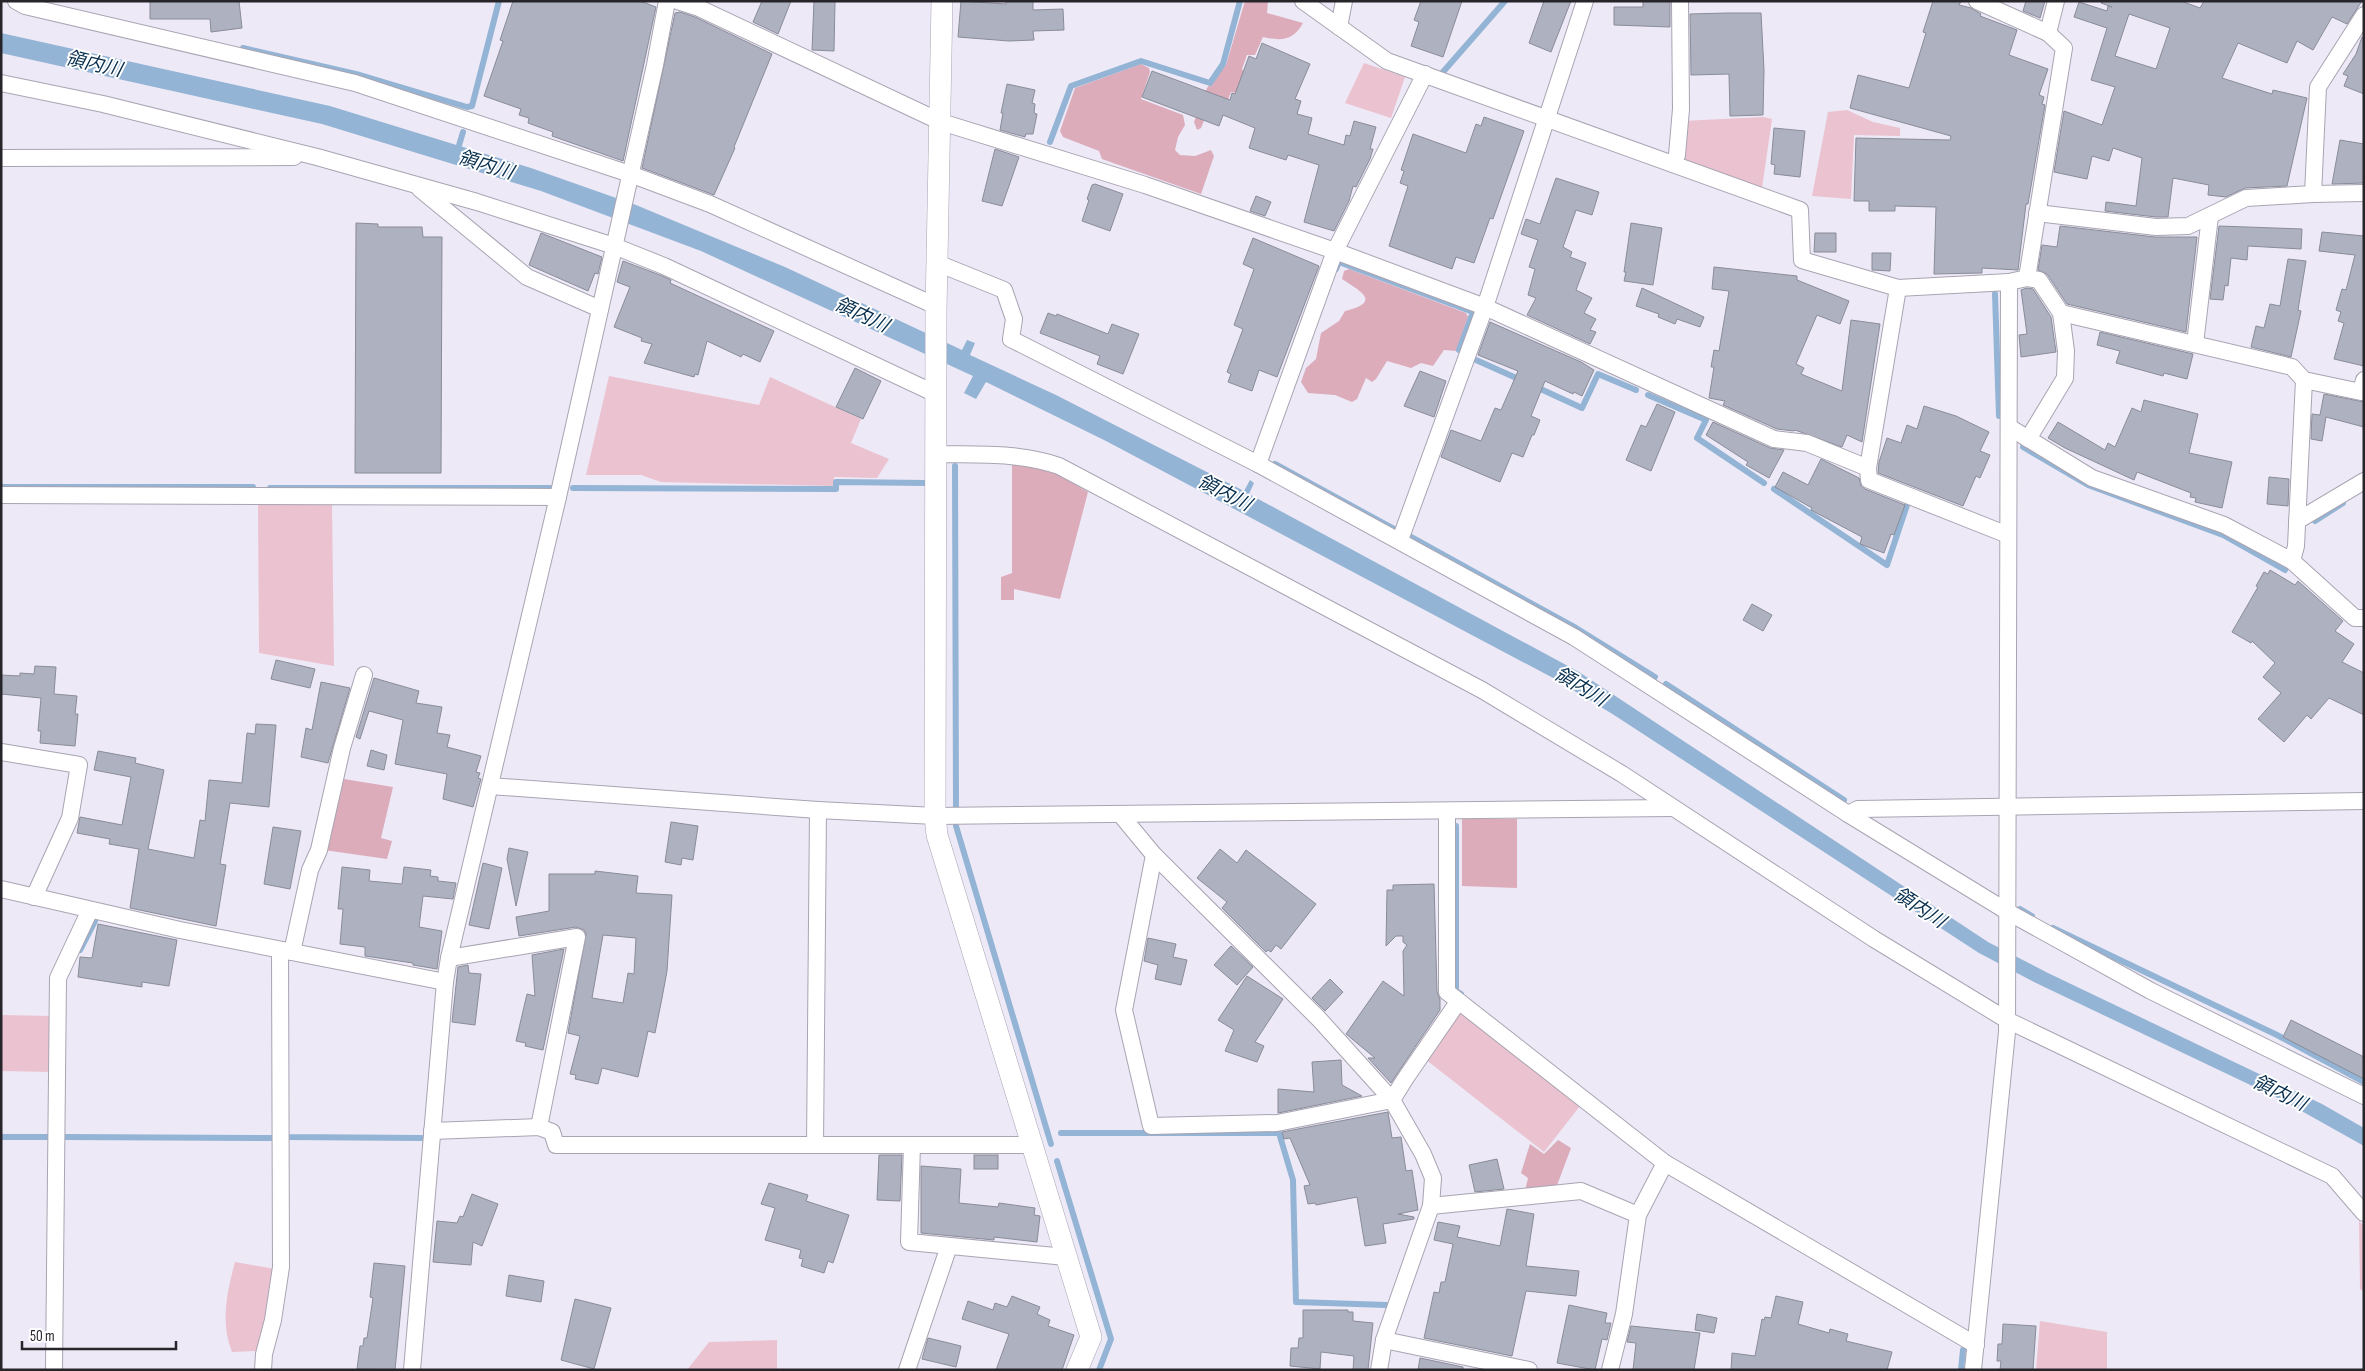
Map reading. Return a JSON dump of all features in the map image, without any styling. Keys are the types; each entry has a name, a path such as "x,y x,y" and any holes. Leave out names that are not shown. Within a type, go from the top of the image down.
{"street":[{"path":"16,1 26,6 355,84 628,182 710,204 936,309"},
{"path":"412,1370 445,982 449,958 558,497 667,1"},
{"path":"677,1 699,8 941,122 1145,185 1334,251 1485,307 1774,439 1807,443 1868,468"},
{"path":"942,1 936,309 935,816 938,835 1091,1337 1077,1370"},
{"path":"1303,1 1387,60 1800,210 1802,260 1898,288 2009,282 2027,278 2039,280 2061,312 2066,351 2066,378 2028,439"},
{"path":"1339,27 1344,1"},
{"path":"1400,540 1485,307 1585,1"},
{"path":"1674,164 1677,155 1681,109 1680,1"},
{"path":"1977,1 2048,33 2064,48 2027,278"},
{"path":"2048,33 2056,1"},
{"path":"2313,194 2318,87 2364,15"},
{"path":"1258,464 1334,251 1424,74"},
{"path":"1,83 103,104 317,157 615,239 664,266 936,390"},
{"path":"1,158 317,157"},
{"path":"414,185 527,277 600,309"},
{"path":"2038,213 2156,227 2188,226 2246,198 2364,193"},
{"path":"2195,344 2210,216"},
{"path":"937,263 1004,290 1014,319 1010,339 1258,464 1400,540 1574,637 2008,920 2364,1096"},
{"path":"1973,1370 2008,1001 2009,282"},
{"path":"1898,288 1868,468 1869,480 2008,535"},
{"path":"2061,312 2292,367 2304,380 2363,388"},
{"path":"2292,561 2296,546 2304,380"},
{"path":"2009,427 2092,478 2224,525 2292,561 2355,618 2364,618"},
{"path":"936,454 1036,458 1059,466 1482,690 1622,774 1874,939 2007,1020 2332,1176 2364,1213"},
{"path":"2297,521 2364,481"},
{"path":"1,495 558,497"},
{"path":"263,1370 264,1354 273,1320 281,1267 286,951 310,870 321,841 342,748 364,675"},
{"path":"1,752 79,766 70,818 34,897"},
{"path":"490,786 818,810 935,816 1672,808"},
{"path":"1848,814 1858,809 2364,801"},
{"path":"815,1145 818,810"},
{"path":"1447,811 1447,992 1665,1163 1976,1345"},
{"path":"1120,814 1154,855 1319,1019 1392,1100 1423,1154 1432,1178 1431,1206 1384,1340 1379,1370"},
{"path":"1154,855 1124,1010 1151,1126 1277,1123 1392,1100 1404,1079 1458,1002"},
{"path":"1,890 286,951 445,982"},
{"path":"54,1370 58,978 90,910"},
{"path":"449,958 577,937 539,1127"},
{"path":"432,1130 539,1127 552,1132 556,1145 1032,1145"},
{"path":"912,1145 909,1242 1066,1257"},
{"path":"1610,1370 1624,1314 1638,1215 1665,1163"},
{"path":"1431,1206 1581,1191 1638,1215"},
{"path":"907,1370 949,1246"},
{"path":"1384,1340 1529,1370"}],"shaded area":[{"path":"1245,1 1268,1 1267,13 1303,23 1295,33 1286,38 1263,37 1255,55 1247,55 1242,69 1244,72 1238,93 1231,92 1221,118 1205,118 1201,128 1197,130 1194,122 1207,88 1226,65"},
{"path":"1364,63 1405,77 1391,118 1345,103"},
{"path":"1141,64 1149,68 1150,72 1141,99 1183,115 1185,125 1178,137 1175,150 1180,155 1195,156 1211,150 1214,156 1201,194 1102,159 1099,151 1063,137 1060,131 1075,88"},
{"path":"1847,110 1873,122 1900,128 1900,136 1854,135 1851,199 1812,196 1828,112"},
{"path":"1763,117 1772,119 1762,188 1682,161 1683,121"},
{"path":"1349,269 1466,313 1468,317 1456,351 1444,350 1433,366 1421,363 1411,368 1387,361 1376,379 1372,382 1366,378 1357,399 1352,402 1335,395 1308,393 1301,382 1306,368 1316,359 1321,333 1339,321 1345,311 1357,308 1365,300 1365,296 1361,292 1342,279 1344,271"},
{"path":"609,376 759,405 770,377 861,419 851,443 889,459 877,478 834,477 834,486 661,482 641,475 586,475"},
{"path":"1012,463 1054,472 1088,492 1060,599 1014,589 1014,600 1001,600 1001,577 1012,573"},
{"path":"258,500 332,501 334,666 259,653"},
{"path":"344,779 393,787 381,838 392,841 387,859 324,850"},
{"path":"1462,819 1517,819 1517,888 1462,886"},
{"path":"1462,1013 1580,1106 1544,1152 1425,1059 1456,1014"},
{"path":"1,1015 52,1016 51,1072 1,1071"},
{"path":"1558,1140 1571,1148 1556,1188 1525,1191 1528,1178 1521,1173 1530,1144 1544,1154"},
{"path":"2359,1221 2364,1226 2364,1291 2360,1289"},
{"path":"235,1262 275,1269 259,1351 232,1352 228,1341 226,1307 229,1284"},
{"path":"2040,1321 2107,1332 2107,1370 2036,1370"},
{"path":"777,1340 777,1370 687,1370 709,1342"}],"water":[{"name":"領内川","path":"1,33 330,106 531,168 636,205 785,267 962,350 967,340 975,343 970,355 1056,395 1244,491 1250,480 1254,483 1249,494 1579,672 1988,942 2048,973 2322,1104 2364,1128 2364,1146 2284,1101 2036,983 1979,953 1614,715 1555,679 1106,441 986,382 976,399 964,393 973,376 701,251 541,191 322,124 1,53"}],"building":[{"path":"150,1 239,1 242,28 211,32 210,19 150,19"},
{"path":"513,1 640,1 656,7 623,161 552,136 553,132 528,123 529,118 519,115 521,109 484,96 503,41 500,40"},
{"path":"762,1 791,1 778,34 753,22"},
{"path":"814,1 835,1 834,51 812,50"},
{"path":"961,1 1006,4 1006,1 1033,1 1033,10 1063,9 1064,30 1033,31 1034,40 1009,41 958,37"},
{"path":"1421,1 1462,1 1443,57 1411,46 1419,22 1414,20"},
{"path":"1544,1 1571,1 1551,52 1529,43"},
{"path":"1643,1 1670,1 1670,27 1614,25 1614,7 1643,7"},
{"path":"1933,1 1961,1 1959,5 1971,8 1981,14 1980,16 2017,30 2009,55 2048,69 2039,95 2044,97 2042,104 2045,105 2028,204 2026,204 2018,270 1982,268 1982,273 1934,274 1936,207 1895,206 1895,211 1869,211 1869,201 1854,201 1856,138 1950,140 1951,136 1850,108 1858,75 1909,88 1926,33 1923,32"},
{"path":"2026,1 2045,1 2040,18 2023,11"},
{"path":"2101,1 2181,1 2200,8 2204,1 2362,1 2347,24 2332,17 2313,50 2297,41 2287,63 2238,43 2222,78 2272,94 2273,90 2307,98 2287,186 2245,188 2226,197 2208,195 2209,185 2173,178 2168,217 2105,211 2106,202 2136,206 2142,158 2113,148 2109,161 2092,156 2087,179 2054,172 2064,111 2102,125 2115,87 2091,80 2107,28 2074,17 2079,2 2107,11 2108,6 2112,7 2101,3","holes":["2129,14 2170,28 2156,69 2115,56"]},
{"path":"680,12 695,17 772,54 735,148 714,195 642,168 675,13"},
{"path":"1761,13 1764,70 1763,115 1730,116 1729,74 1691,75 1690,14"},
{"path":"2362,37 2364,38 2364,94 2344,86 2348,76 2343,74 2356,54"},
{"path":"1262,43 1310,64 1295,99 1301,101 1297,114 1312,118 1308,134 1344,145 1346,135 1350,136 1354,121 1376,127 1370,149 1373,149 1370,159 1356,187 1353,186 1349,201 1334,231 1304,222 1319,165 1288,155 1286,160 1249,148 1255,128 1223,115 1219,126 1142,97 1152,71 1230,100 1232,93 1235,94 1249,56 1256,59"},
{"path":"1007,84 1035,90 1032,103 1035,104 1034,113 1037,114 1033,134 1026,134 1025,137 1000,130 1003,113 1001,113"},
{"path":"1484,117 1524,131 1493,219 1490,218 1474,263 1456,257 1452,269 1389,246 1408,186 1400,183 1404,171 1401,170 1413,134 1466,153 1476,124 1481,126"},
{"path":"1774,128 1805,131 1800,177 1774,174 1775,165 1771,164"},
{"path":"2340,140 2364,144 2364,183 2332,184"},
{"path":"995,149 1019,157 1002,206 982,201"},
{"path":"1556,178 1599,192 1592,215 1576,210 1563,247 1572,252 1570,257 1586,263 1576,290 1592,298 1584,313 1596,319 1590,330 1596,332 1590,344 1527,315 1536,298 1528,295 1535,269 1529,267 1538,240 1521,234 1526,219 1540,224"},
{"path":"1095,184 1123,194 1110,231 1082,221 1089,200 1087,199 1092,185"},
{"path":"1256,196 1271,202 1265,216 1250,211"},
{"path":"356,223 378,224 378,227 422,227 423,237 442,237 441,473 355,473"},
{"path":"1631,223 1662,228 1653,285 1624,281"},
{"path":"2060,226 2155,237 2197,237 2186,332 2067,304 2047,274 2038,270 2042,245 2057,247"},
{"path":"2219,226 2302,229 2301,249 2248,246 2247,260 2231,258 2228,286 2225,285 2223,300 2210,299"},
{"path":"2322,232 2364,236 2364,366 2334,359 2344,323 2338,321 2341,312 2336,310 2342,289 2346,290 2355,255 2319,251"},
{"path":"541,233 602,257 598,274 595,273 588,291 529,265"},
{"path":"1815,233 1836,233 1836,252 1814,252"},
{"path":"1253,238 1319,266 1277,377 1259,370 1252,391 1228,382 1231,374 1227,372 1243,329 1234,325 1254,269 1243,264"},
{"path":"1872,253 1891,253 1890,271 1872,270"},
{"path":"2288,259 2306,261 2298,310 2301,311 2291,357 2251,347 2256,326 2264,328 2270,304 2280,306"},
{"path":"623,261 671,280 670,283 774,331 760,362 743,354 741,357 707,341 698,375 695,374 694,377 644,363 652,344 641,341 642,338 614,327 630,287 617,282"},
{"path":"1714,267 1797,276 1797,280 1849,301 1840,324 1817,315 1796,364 1804,368 1801,374 1842,391 1851,320 1880,324 1862,442 1847,435 1842,447 1795,430 1777,429 1723,405 1725,401 1709,398 1714,367 1711,367 1714,350 1719,351 1729,291 1712,289"},
{"path":"1642,288 1704,317 1700,327 1677,319 1675,324 1658,317 1659,314 1636,306"},
{"path":"2033,289 2051,317 2056,352 2021,357 2019,335 2027,334 2021,290"},
{"path":"1048,313 1056,316 1057,314 1108,334 1112,324 1139,334 1123,374 1097,364 1100,356 1040,333"},
{"path":"1490,322 1581,362 1594,370 1582,396 1574,392 1573,394 1545,381 1531,416 1540,420 1534,435 1532,435 1523,457 1512,453 1500,482 1441,457 1451,430 1481,441 1495,408 1501,410 1518,371 1478,355"},
{"path":"2100,332 2193,354 2187,379 2164,373 2163,376 2116,363 2120,351 2097,345"},
{"path":"855,368 881,381 863,419 836,407"},
{"path":"1420,371 1446,381 1434,417 1404,406"},
{"path":"2324,394 2364,402 2364,427 2326,417 2322,441 2311,439 2312,414 2320,415"},
{"path":"2144,400 2198,414 2189,453 2232,462 2222,508 2195,502 2196,498 2190,497 2191,493 2137,472 2134,480 2065,448 2048,438 2058,422 2105,450 2108,443 2115,447 2132,408 2141,412"},
{"path":"1657,404 1675,412 1651,471 1626,460 1641,425 1646,427"},
{"path":"1924,406 1956,416 1989,432 1980,451 1990,455 1980,478 1976,476 1963,506 1878,473 1879,462 1887,438 1901,443 1907,425 1917,429"},
{"path":"1713,422 1770,448 1784,450 1769,478 1746,465 1748,462 1706,435"},
{"path":"1821,459 1859,478 1861,486 1865,489 1905,505 1894,535 1891,534 1884,553 1860,544 1862,537 1811,510 1812,508 1775,487 1783,472 1808,485"},
{"path":"2269,477 2289,479 2288,506 2267,504"},
{"path":"2270,570 2295,585 2298,581 2343,621 2335,631 2354,644 2342,662 2364,673 2364,715 2329,698 2311,719 2307,715 2284,742 2258,719 2281,693 2263,677 2275,663 2252,641 2251,643 2232,632 2258,587 2256,586 2264,572 2268,574"},
{"path":"1752,604 1772,615 1763,631 1743,620"},
{"path":"276,660 315,669 310,688 271,679"},
{"path":"35,666 56,667 54,694 77,696 75,714 78,714 75,746 40,743 41,731 38,731 41,698 1,694 1,675 20,676 20,673 34,674"},
{"path":"374,678 419,691 416,703 442,707 437,733 450,735 447,747 481,756 476,772 480,773 478,778 481,779 473,807 443,799 447,774 395,764 403,720 369,711 360,739 356,737"},
{"path":"321,682 350,688 328,763 301,757 306,728 312,730"},
{"path":"256,724 276,725 269,807 230,803 220,864 226,865 216,926 130,908 139,849 109,844 110,839 77,833 80,817 122,825 131,777 94,770 98,751 136,758 135,763 164,770 148,849 194,858 200,820 205,821 209,780 242,783 247,733 255,734"},
{"path":"371,750 387,755 384,770 367,766"},
{"path":"671,822 698,826 693,860 682,858 681,865 665,862"},
{"path":"273,827 301,831 290,889 264,884"},
{"path":"509,848 528,852 516,906 507,859"},
{"path":"1220,849 1237,863 1246,850 1316,904 1281,949 1276,945 1271,952 1268,950 1266,952 1222,908 1227,902 1197,878"},
{"path":"483,863 502,868 489,929 469,925"},
{"path":"342,867 370,870 369,881 402,884 404,867 431,870 430,876 438,877 438,881 456,883 453,899 423,896 419,927 442,931 437,969 413,965 413,963 365,956 365,947 340,944 343,909 338,909"},
{"path":"595,871 638,876 636,893 672,895 667,971 662,998 655,1033 648,1031 638,1077 602,1068 598,1084 575,1079 576,1075 570,1074 580,1036 568,1033 586,934 584,930 576,927 519,936 516,917 549,911 549,874 595,874","holes":["603,935 636,938 634,974 628,973 623,1003 592,998"]},
{"path":"1434,884 1437,992 1440,999 1440,1010 1391,1083 1368,1058 1375,1058 1346,1034 1383,981 1404,996 1403,951 1407,945 1403,942 1403,936 1396,936 1386,946 1387,890 1393,890 1393,885"},
{"path":"98,924 177,940 169,986 142,982 142,987 78,977 80,957 92,958"},
{"path":"1148,938 1176,944 1173,957 1187,960 1181,985 1155,979 1158,965 1144,961"},
{"path":"1231,946 1253,967 1237,985 1214,965"},
{"path":"564,949 543,1050 525,1046 526,1043 516,1041 527,994 535,996 532,955"},
{"path":"468,965 469,973 481,974 475,1025 452,1022 458,967"},
{"path":"1247,976 1283,999 1255,1042 1264,1046 1257,1062 1225,1051 1234,1030 1218,1020"},
{"path":"1330,979 1343,992 1325,1011 1312,998"},
{"path":"2291,1020 2364,1057 2364,1079 2283,1037"},
{"path":"1341,1060 1342,1085 1362,1096 1278,1113 1278,1089 1314,1092 1312,1062"},
{"path":"1388,1112 1392,1138 1401,1137 1406,1171 1412,1170 1418,1210 1398,1214 1414,1217 1414,1219 1383,1224 1386,1243 1365,1246 1357,1197 1316,1205 1315,1203 1308,1204 1304,1186 1310,1185 1290,1138 1284,1139 1282,1132"},
{"path":"879,1155 902,1155 900,1201 877,1200"},
{"path":"974,1155 998,1155 998,1169 974,1169"},
{"path":"1497,1159 1504,1189 1475,1192 1469,1165"},
{"path":"921,1166 961,1169 959,1203 998,1207 999,1203 1035,1208 1034,1215 1040,1216 1037,1242 994,1237 994,1240 921,1233"},
{"path":"769,1183 808,1195 806,1201 849,1215 833,1263 828,1261 824,1273 801,1266 803,1259 799,1258 801,1250 765,1240 775,1208 761,1204"},
{"path":"472,1194 498,1204 482,1246 473,1242 471,1265 433,1262 437,1221 457,1223 460,1216 463,1217"},
{"path":"1507,1209 1534,1214 1526,1266 1579,1271 1576,1296 1526,1291 1512,1356 1424,1338 1434,1292 1439,1293 1441,1282 1445,1282 1453,1244 1434,1240 1438,1222 1460,1226 1457,1237 1500,1246"},
{"path":"374,1263 405,1266 395,1370 357,1369 360,1346 363,1346 364,1338 367,1338 373,1298 370,1297"},
{"path":"509,1275 544,1281 541,1302 506,1296"},
{"path":"1012,1296 1040,1307 1037,1314 1050,1320 1048,1326 1074,1335 1062,1370 996,1370 1009,1334 962,1319 968,1301 993,1310 995,1303 1007,1307"},
{"path":"1776,1296 1803,1302 1798,1324 1829,1333 1830,1329 1848,1334 1846,1341 1892,1352 1887,1370 1731,1370 1732,1353 1755,1356 1762,1319 1764,1320 1765,1317 1771,1318"},
{"path":"575,1299 611,1308 594,1369 561,1360"},
{"path":"1569,1305 1607,1313 1605,1323 1611,1323 1607,1340 1602,1339 1595,1370 1557,1363"},
{"path":"1303,1310 1348,1310 1348,1312 1353,1312 1353,1321 1373,1323 1368,1370 1353,1370 1354,1356 1321,1352 1320,1369 1290,1366 1291,1348 1298,1348 1299,1338 1303,1338"},
{"path":"1697,1314 1717,1318 1714,1333 1695,1330"},
{"path":"2003,1324 2036,1326 2033,1370 2000,1370 2001,1361 1997,1361 1998,1344 2002,1344"},
{"path":"1631,1326 1700,1333 1694,1370 1633,1370 1636,1343 1627,1342"},
{"path":"928,1338 961,1346 956,1367 922,1359"},
{"path":"1420,1358 1463,1367 1463,1370 1418,1370"}],"waterway":[{"path":"243,48 360,75 467,107 472,106 499,1"},
{"path":"1050,142 1071,86 1141,61 1210,83 1223,64 1240,1"},
{"path":"1443,72 1505,1"},
{"name":"領内川","path":"457,152 463,132"},
{"path":"1336,269 1339,262 1473,312 1459,350"},
{"path":"1995,294 1999,416"},
{"path":"1476,360 1523,381"},
{"path":"1534,386 1582,408 1598,374 1636,390"},
{"path":"1648,395 1706,420 1697,438 1764,483"},
{"path":"2023,447 2088,485 2223,535 2285,570"},
{"path":"1275,464 1394,529"},
{"path":"955,466 956,808"},
{"path":"573,488 836,489 836,482 926,483"},
{"path":"1,487 253,487"},
{"path":"270,488 550,488"},
{"path":"1774,489 1887,565 1907,505"},
{"path":"2315,521 2343,503"},
{"path":"1411,537 1576,628 1655,677"},
{"path":"1666,684 1844,800"},
{"path":"956,826 1051,1144"},
{"path":"1456,826 1456,991 1461,994"},
{"path":"2020,909 2032,916"},
{"path":"80,950 95,921"},
{"path":"2053,928 2277,1035 2364,1082"},
{"path":"286,1132 286,1137 422,1138"},
{"path":"1061,1133 1279,1133 1293,1180 1296,1302 1386,1305"},
{"path":"1,1137 47,1137"},
{"path":"63,1137 272,1138"},
{"path":"1057,1161 1111,1339 1099,1370"},
{"path":"1961,1370 1963,1350"}]}
